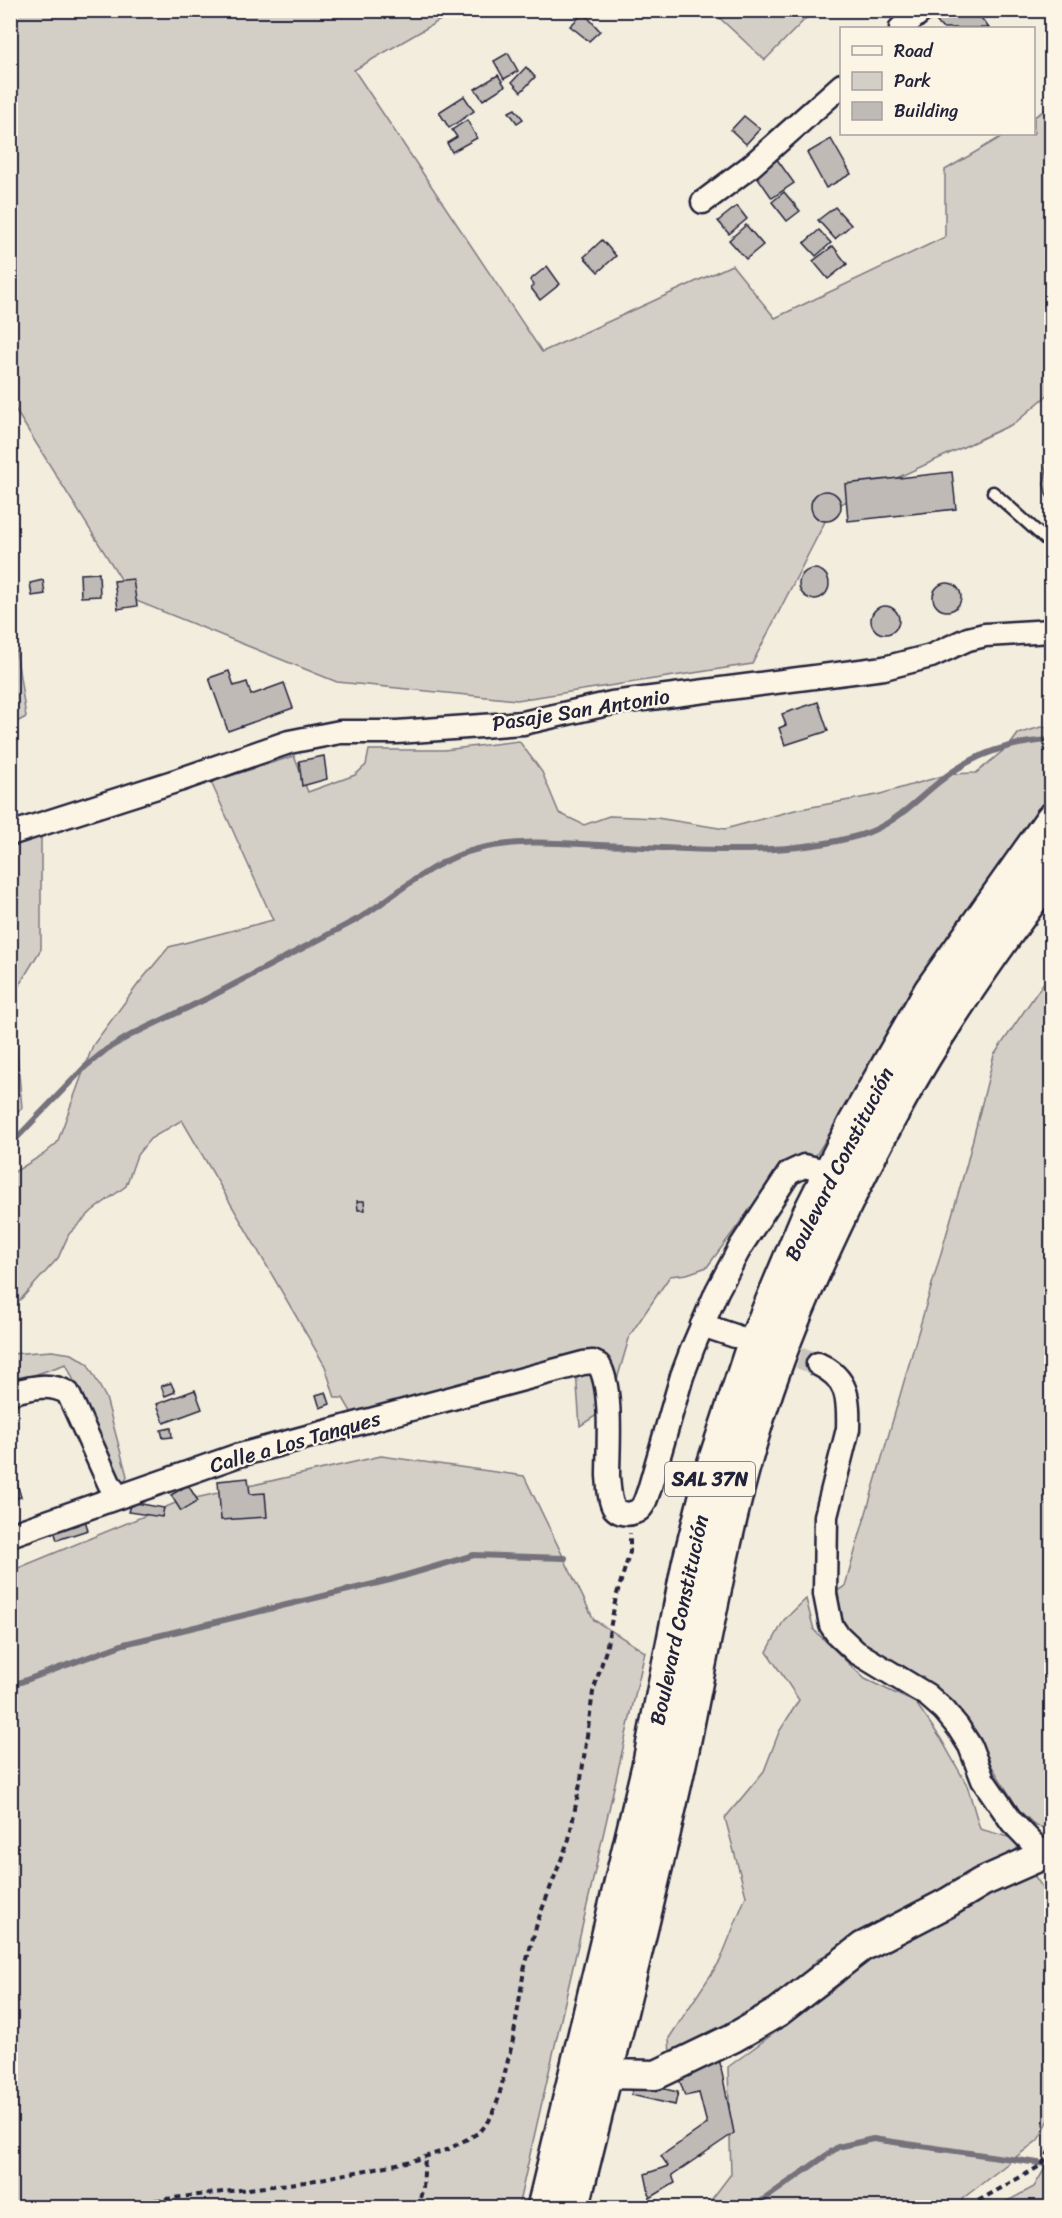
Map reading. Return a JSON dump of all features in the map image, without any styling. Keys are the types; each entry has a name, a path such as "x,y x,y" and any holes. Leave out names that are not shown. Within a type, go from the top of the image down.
{"highway":[{"name":"Boulevard Constitución","path":"544,2208 650,1762 689,1564 714,1465 751,1353 779,1282 855,1124 931,991 1052,820"},
{"name":"Boulevard Constitución","path":"572,2208 606,2074 679,1759 722,1555 746,1457 776,1360 822,1253 893,1111 934,1039 973,980 1052,871"}],"street":[{"path":"902,27 923,10"},
{"path":"703,202 751,166 840,87"},
{"name":"Pasaje San Antonio","path":"10,834 289,742 340,732 397,732 523,723 612,703 884,668 931,656 968,639 985,635 1052,631"},
{"path":"628,1515 638,1511 645,1502 682,1376 717,1291 741,1246 789,1173 804,1166 830,1172"},
{"path":"702,1325 735,1336"},
{"name":"Calle a Los Tanques","path":"10,1535 236,1456 593,1362 599,1365 607,1385 609,1486 613,1506 619,1513 628,1515"},
{"path":"606,2074 656,2075 733,2038 778,2012 862,1947 982,1882 1047,1852 1012,1822 983,1780 964,1736 944,1710 920,1690 856,1652 831,1625 825,1594 826,1516 848,1429 849,1414 848,1395 844,1388 831,1370 818,1364"},
{"path":"10,1394 34,1387 61,1389 68,1393 109,1483 118,1497"}],"lane":[{"path":"993,492 1052,545"}],"path":[{"path":"92,2208 305,2182 425,2157 449,2149 480,2132 489,2121 498,2100 513,2040 524,1970 538,1920 569,1839 582,1779 597,1675 606,1650 616,1597 630,1552 628,1515"},
{"path":"969,2206 1042,2165 1052,2146"},
{"path":"417,2208 423,2188 425,2157"}],"green space":[{"path":"11,11 456,11 354,70 542,352 732,265 775,318 945,237 945,170 1004,135 1035,135 1035,116 1051,106 1051,392 1015,423 832,508 752,664 517,700 337,682 134,600 11,403"},
{"path":"712,11 813,11 765,60"},
{"path":"13,631 26,717 11,725 10,632"},
{"path":"1041,727 1051,727 1051,798 1031,827 1046,830 956,927 804,1175 773,1178 707,1267 687,1274 670,1276 630,1335 609,1407 580,1426 575,1358 354,1417 343,1398 335,1398 325,1366 182,1120 150,1139 137,1155 126,1186 92,1211 69,1234 58,1258 11,1308 11,1174 44,1154 57,1143 93,1045 169,947 273,920 211,782 294,756 308,792 355,775 366,765 369,750 444,750 519,741 542,772 559,813 584,825 609,816 657,818 725,829 795,810 877,795 949,774 976,773 1010,745 1018,734"},
{"path":"41,820 41,949 12,997 22,1108 11,1117 11,835"},
{"path":"1051,972 1051,1829 1036,1826 1019,1810 965,1723 846,1635 837,1591 845,1586 967,1163 994,1055"},
{"path":"52,1351 72,1354 87,1363 106,1398 127,1476 123,1486 66,1364 11,1383 10,1354"},
{"path":"381,1456 524,1476 594,1620 645,1652 518,2207 11,2208 11,1571 178,1502"},
{"path":"806,1599 814,1630 865,1679 916,1703 941,1739 967,1785 980,1829 1022,1841 1008,1861 916,1911 876,1922 817,1960 758,2020 670,2056 669,2038 720,1961 746,1896 725,1818 764,1771 779,1732 799,1700 767,1652 784,1620"},
{"path":"1032,1872 1052,1902 1051,2116 1038,2140 962,2199 964,2207 705,2208 731,2174 728,2067 841,1984 876,1950"},
{"path":"1051,2158 1051,2207 996,2207 1034,2187"}],"building":[{"path":"939,10 975,10 988,27 941,27 932,16"},
{"path":"584,13 600,31 589,41 570,26"},
{"path":"508,53 518,71 504,79 494,61"},
{"path":"526,67 535,77 521,92 512,82"},
{"path":"498,75 505,86 483,100 475,89"},
{"path":"464,96 474,111 449,128 439,112"},
{"path":"515,109 523,119 517,123 509,112"},
{"path":"744,116 760,129 746,144 731,130"},
{"path":"467,120 477,138 452,152 447,143 457,137 452,130"},
{"path":"831,139 851,174 826,188 807,153"},
{"path":"776,158 794,183 772,198 754,172"},
{"path":"784,192 800,211 787,221 772,202"},
{"path":"737,206 747,219 729,234 718,221"},
{"path":"835,207 851,225 835,239 818,220"},
{"path":"746,225 763,245 746,259 729,240"},
{"path":"819,230 831,243 816,256 804,243"},
{"path":"602,240 616,256 598,272 584,257"},
{"path":"833,246 847,264 828,279 813,261"},
{"path":"547,266 560,284 540,300 531,288 534,285 530,280"},
{"path":"1052,458 1052,505 1044,484 1047,463"},
{"path":"952,472 956,509 848,521 845,484"},
{"path":"826,491 837,495 841,506 837,517 826,521 815,517 811,506 815,495"},
{"path":"814,569 824,574 829,584 824,594 814,599 804,594 799,584 804,574"},
{"path":"99,573 100,596 81,597 80,574"},
{"path":"133,579 137,606 118,609 114,581"},
{"path":"43,580 45,594 32,596 30,583"},
{"path":"947,583 957,587 961,597 957,607 947,611 937,607 933,597 937,587"},
{"path":"885,606 895,610 899,620 895,630 885,634 875,630 871,620 875,610"},
{"path":"229,671 234,686 247,682 251,695 284,683 293,708 228,731 209,678"},
{"path":"818,702 828,731 785,745 779,728 786,725 782,714"},
{"path":"324,756 327,779 302,786 299,761"},
{"path":"357,1201 364,1201 365,1210 358,1210"},
{"path":"171,1383 175,1392 165,1396 161,1386"},
{"path":"195,1390 202,1409 164,1423 157,1404"},
{"path":"326,1392 330,1404 320,1408 316,1395"},
{"path":"171,1428 172,1437 163,1438 161,1430"},
{"path":"15,1477 21,1497 10,1500 10,1479"},
{"path":"248,1478 250,1494 265,1493 267,1517 221,1520 218,1481"},
{"path":"188,1485 198,1501 181,1511 171,1495"},
{"path":"131,1502 164,1508 162,1517 128,1512"},
{"path":"83,1514 88,1530 57,1540 52,1524"},
{"path":"719,2058 734,2133 672,2175 675,2183 650,2198 645,2174 668,2166 661,2156 707,2124 699,2093 685,2096 678,2076"},
{"path":"634,2082 678,2092 675,2105 631,2095"}],"waterway":[{"path":"10,1145 85,1067 107,1049 358,919 415,879 461,854 493,846 523,843 765,850 829,842 861,835 884,825 951,773 978,757 1006,747 1052,740"},
{"path":"10,1686 124,1644 390,1580 474,1555 565,1558"},
{"path":"752,2208 838,2147 873,2139 1052,2165"}],"tunnel":[{"path":"768,1347 818,1364"}]}
